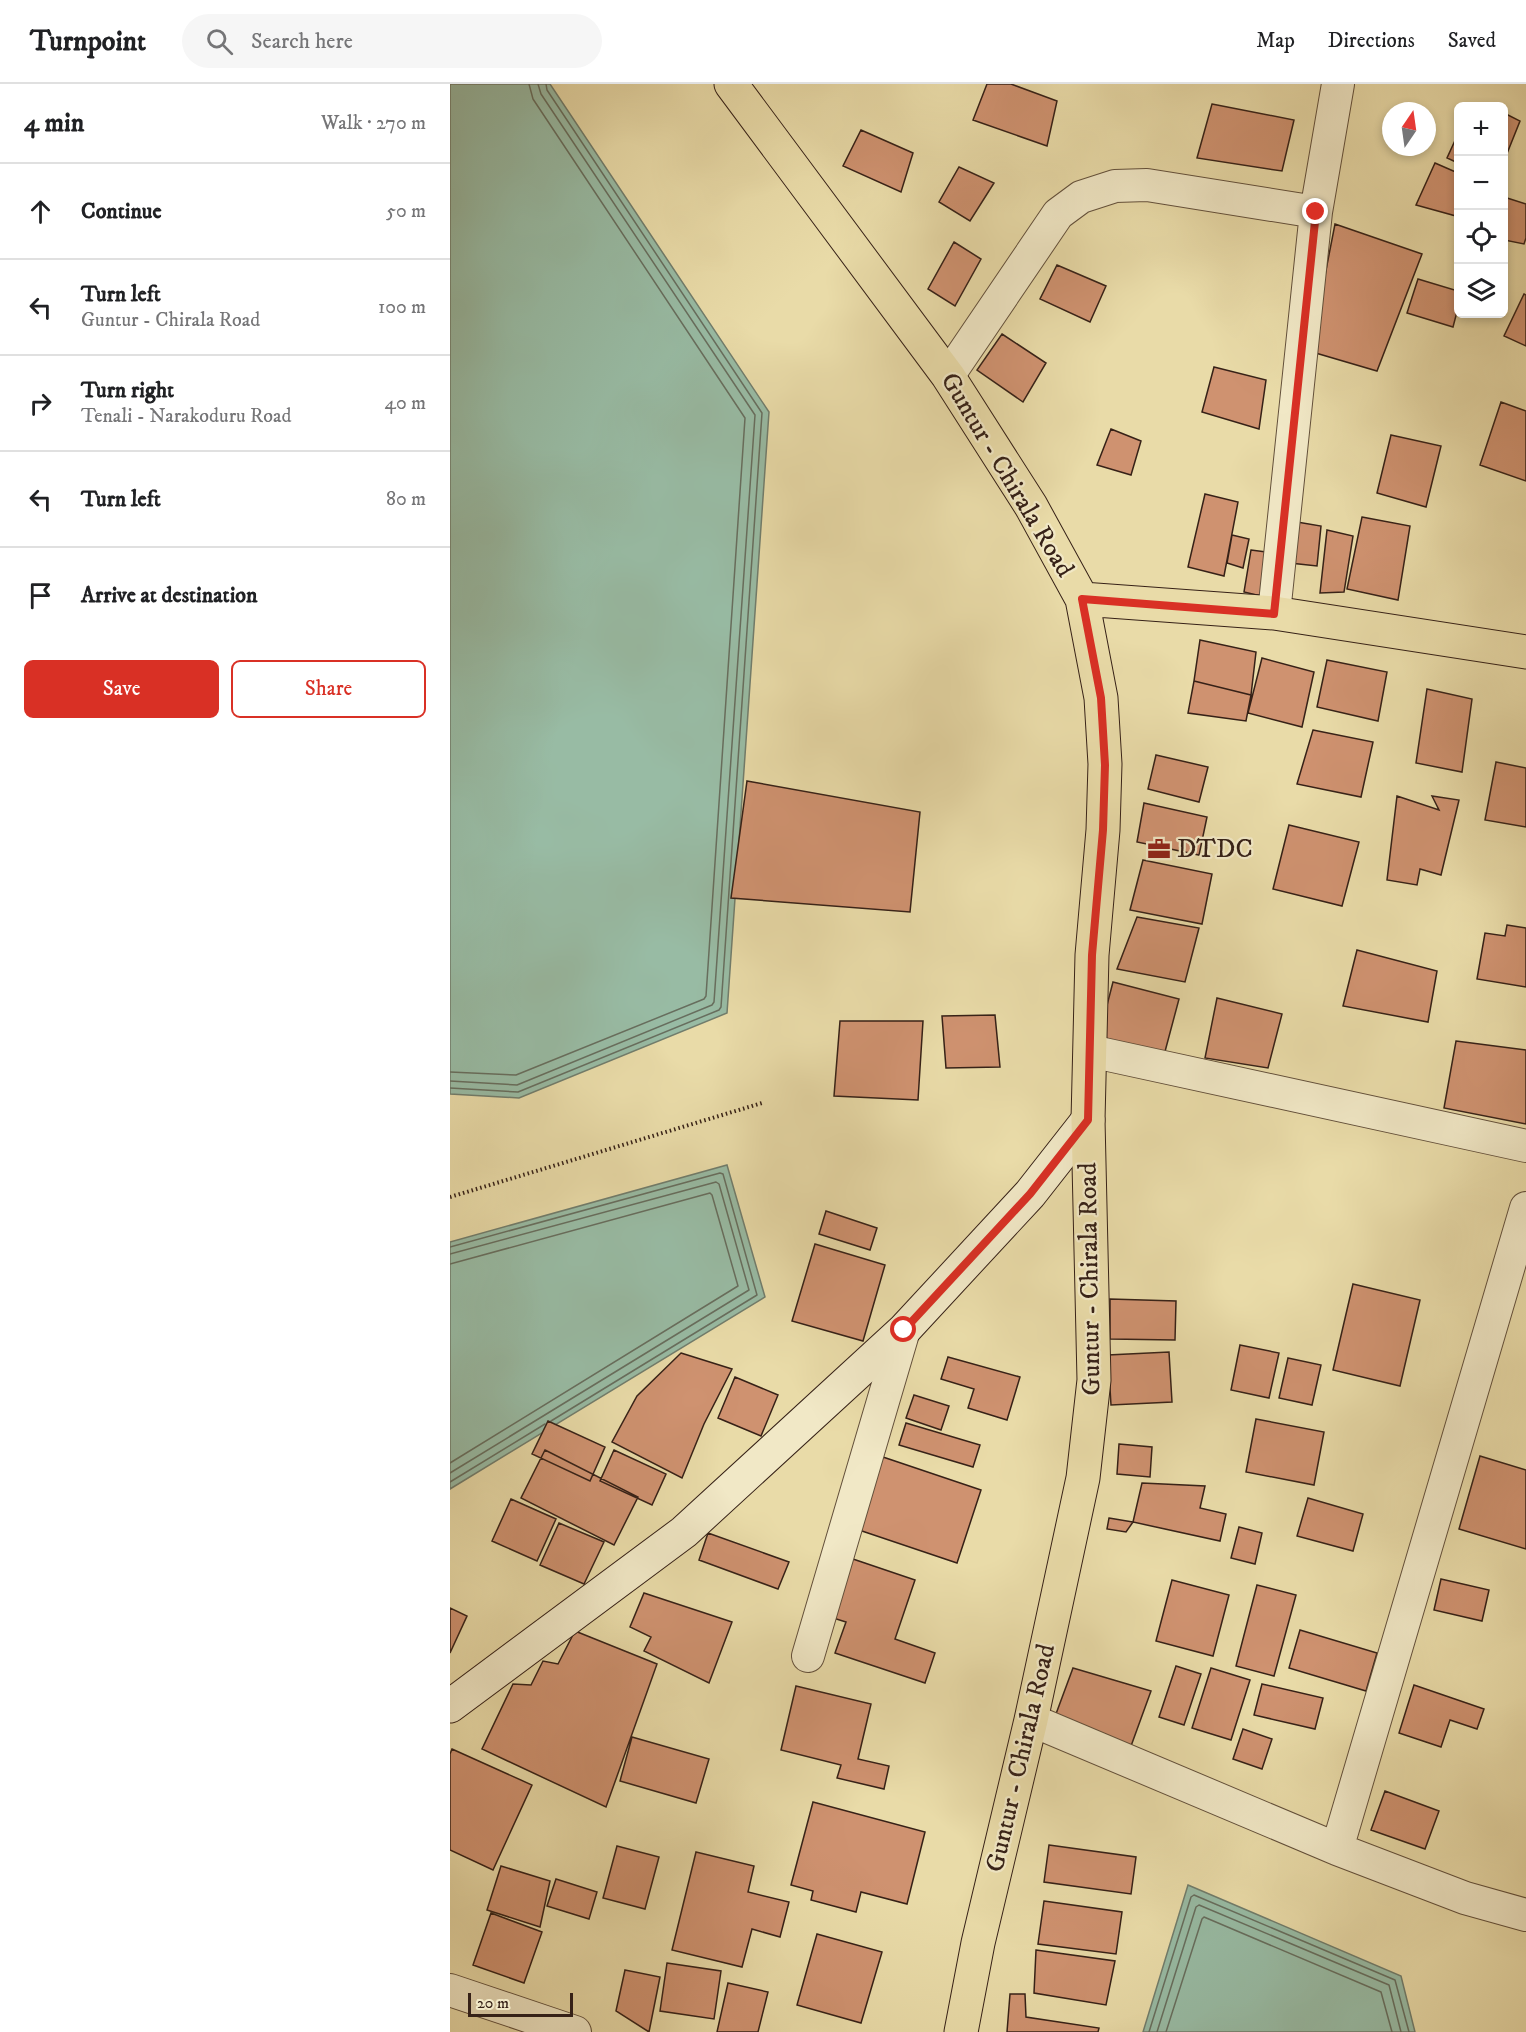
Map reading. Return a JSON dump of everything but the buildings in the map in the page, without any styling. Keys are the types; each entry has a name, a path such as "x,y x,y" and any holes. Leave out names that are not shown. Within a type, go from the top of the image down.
{"main road":[{"name":"Guntur - Chirala Road","path":"731,84 948,376 1031,506 1082,599 1101,698 1105,765 1103,830 1092,955 1088,1120 1094,1380 1083,1478 1031,1720 978,1943 961,2032"},
{"path":"1082,599 1274,614 1526,652"},
{"path":"450,1706 684,1532 904,1330 1030,1194 1088,1120"}],"street":[{"path":"1274,614 1316,212 1338,84"},
{"path":"948,376 1058,214 1081,197 1115,186 1147,185 1316,212"},
{"path":"1090,1051 1526,1146"},
{"path":"1337,1850 1526,1208"},
{"path":"808,1656 904,1330"},
{"path":"1031,1720 1337,1850 1465,1898 1526,1915"},
{"path":"450,1990 575,2032"}],"path":[{"path":"450,1197 762,1103"}],"water":[{"path":"450,84 550,84 769,412 727,1013 519,1098 450,1094"},
{"path":"727,1165 765,1297 450,1489 450,1242"},
{"path":"1188,1885 1401,1976 1415,2032 1143,2032"}],"place":[{"name":"DTDC","path":"1159,849"}],"route":[{"path":"904,1330 1030,1194 1088,1120 1092,955 1103,830 1105,765 1101,698 1082,599 1274,614 1316,212"}]}
